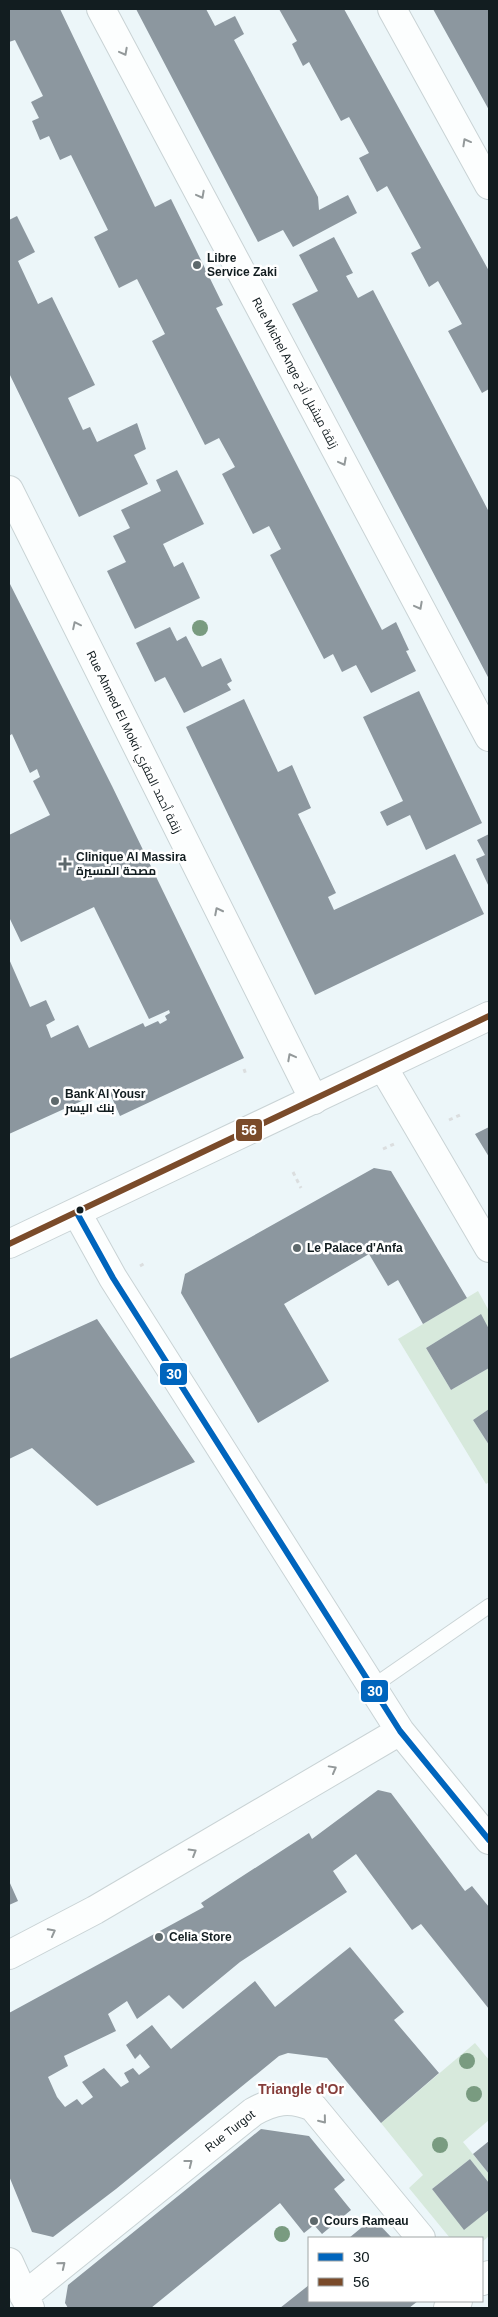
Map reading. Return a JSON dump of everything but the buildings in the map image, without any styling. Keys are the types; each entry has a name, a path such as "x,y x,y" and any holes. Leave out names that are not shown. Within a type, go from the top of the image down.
{"street":[{"name":"Rue Michel Ange زنقة ميشبل أنج","path":"102,9 489,737"},
{"path":"392,9 489,185"},
{"name":"Rue Ahmed El Mokri زنقة أحمد المقري","path":"9,490 314,1100"},
{"path":"11,1238 78,1213 489,1016"},
{"path":"383,1066 489,1248"},
{"path":"78,1213 113,1278 400,1731 489,1840"},
{"path":"9,1955 94,1910 400,1731"},
{"name":"Rue Turgot","path":"27,2302 253,2112 267,2104 284,2099 300,2101 313,2107 420,2237"},
{"path":"9,2262 27,2302"}],"lane":[{"path":"372,1687 489,1606"}],"path":[{"path":"244,1069 246,1075"},
{"path":"448,1120 460,1115"},
{"path":"383,1149 395,1144"},
{"path":"293,1172 301,1188"}],"green space":[{"path":"478,1291 489,1311 489,1329 480,1315 426,1348 451,1390 489,1368 489,1409 473,1420 489,1445 489,1482 486,1484 398,1339"},
{"path":"475,2043 489,2060 489,2120 463,2142 489,2174 489,2183 470,2159 432,2189 464,2229 489,2210 489,2236 483,2241 483,2237 449,2237 409,2188 423,2175 381,2123"}],"transit line":[{"name":"56","path":"9,1244 489,1016"},
{"name":"30","path":"77,1213 113,1278 400,1731 489,1840"}],"place":[{"name":"Libre Service Zaki","path":"197,265"},
{"name":"Clinique Al Massira مصحة المسيرة","path":"65,864"},
{"name":"Bank Al Yousr بنك اليسر","path":"55,1101"},
{"name":"Le Palace d'Anfa","path":"297,1248"},
{"name":"Celia Store","path":"159,1937"},
{"name":"Cours Rameau","path":"314,2221"}],"district":[{"name":"Triangle d'Or","path":"301,2089"}]}
